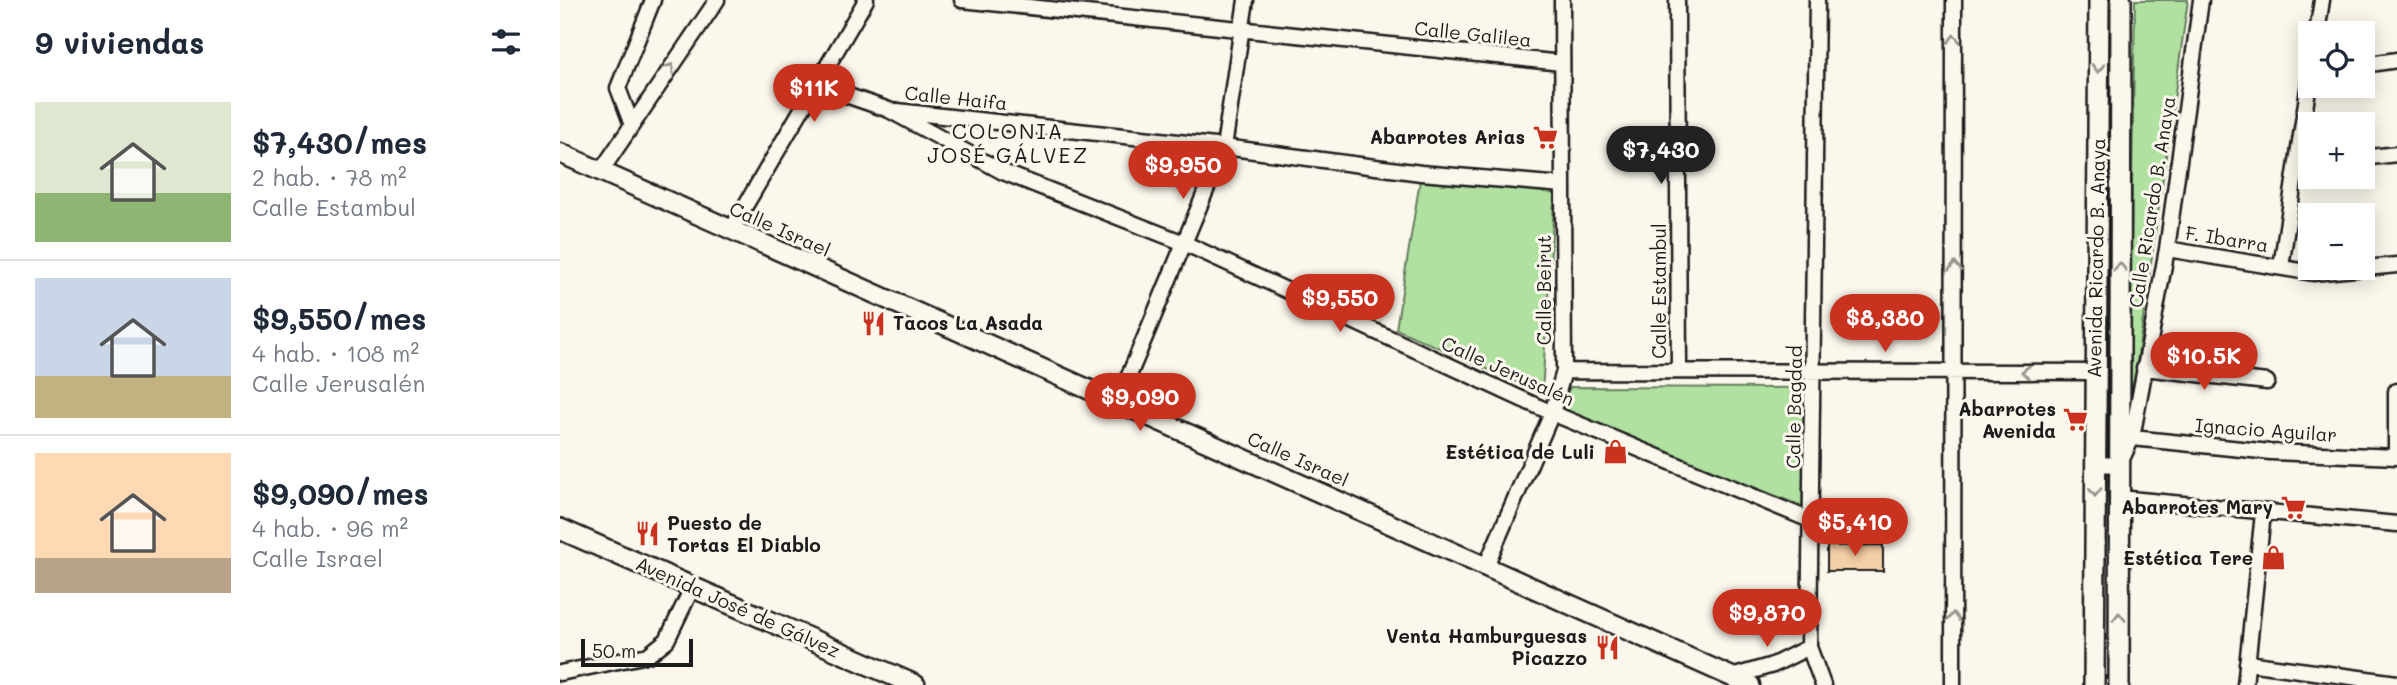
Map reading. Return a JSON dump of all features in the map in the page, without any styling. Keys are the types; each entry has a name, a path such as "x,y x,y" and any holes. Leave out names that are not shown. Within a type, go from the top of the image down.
{"main road":[{"name":"Avenida Ricardo B. Anaya","path":"2094,685 2094,372 2099,0"},
{"name":"Avenida Ricardo B. Anaya","path":"2119,685 2121,0"},
{"name":"Avenida José de Gálvez","path":"560,529 915,685"}],"street":[{"path":"632,125 618,88 653,0"},
{"path":"601,171 717,0"},
{"path":"731,230 866,0"},
{"name":"Calle Galilea","path":"962,0 1562,63"},
{"path":"1118,402 1224,147 1246,0"},
{"name":"Calle Beirut","path":"1486,566 1552,413 1564,371 1562,0"},
{"name":"Calle Estambul","path":"1677,0 1679,371"},
{"name":"Calle Bagdad","path":"1817,0 1809,647 1824,685"},
{"path":"1953,685 1956,372 1954,0"},
{"name":"Calle Ricardo B. Anaya","path":"2119,465 2132,438 2167,249 2201,0"},
{"path":"2318,21 2322,0"},
{"path":"2375,63 2397,61"},
{"path":"817,85 888,110"},
{"path":"2281,268 2307,98"},
{"name":"Calle Haifa","path":"888,110 1224,147 1421,173 1563,185"},
{"name":"Calle Jerusalén","path":"888,110 1003,172 1184,243 1552,413 1810,520"},
{"name":"Calle Israel","path":"560,153 1743,681"},
{"path":"2375,157 2397,154"},
{"name":"F. Ibarra","path":"2167,249 2313,274 2397,265"},
{"path":"2144,368 2267,382"},
{"path":"1564,371 2094,372"},
{"path":"2396,391 2396,457"},
{"name":"Ignacio Aguilar","path":"2132,438 2271,452 2396,457"},
{"path":"2095,464 2119,465"},
{"path":"2119,498 2397,524"},
{"path":"2245,685 2263,513"},
{"path":"560,673 648,655 667,640 693,586"},
{"path":"1743,681 1809,647"},
{"path":"2247,663 2397,683"}],"green space":[{"path":"2135,0 2188,0 2128,426"},
{"path":"1421,174 1555,186 1542,393 1396,329"},
{"path":"1570,387 1805,388 1804,507 1560,410"}],"building":[{"path":"1883,545 1883,571 1827,571 1827,546"}],"place":[{"name":"Abarrotes Arias","path":"1545,137"},
{"name":"Tacos La Asada","path":"873,323"},
{"name":"Abarrotes Avenida","path":"2076,420"},
{"name":"Estética de Luli","path":"1615,452"},
{"name":"Abarrotes Mary","path":"2293,507"},
{"name":"Puesto de Tortas El Diablo","path":"647,534"},
{"name":"Estética Tere","path":"2273,558"},
{"name":"Venta Hamburguesas Picazzo","path":"1607,647"}],"district":[{"name":"COLONIA JOSÉ GÁLVEZ","path":"1008,144"}]}
